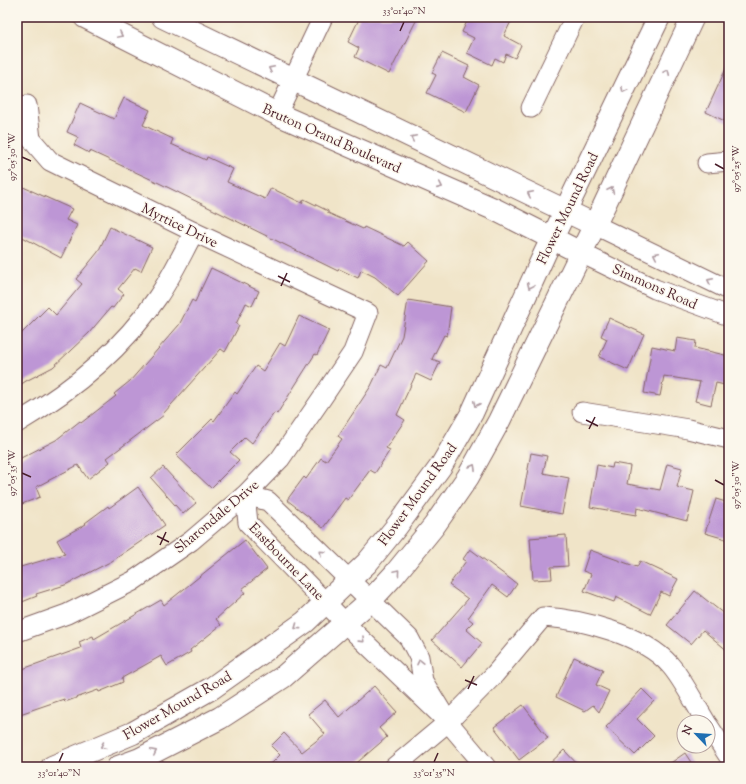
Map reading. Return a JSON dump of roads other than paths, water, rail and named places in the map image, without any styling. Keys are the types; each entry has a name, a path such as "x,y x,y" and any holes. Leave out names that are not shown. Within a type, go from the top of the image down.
{"main road":[{"name":"Bruton Orand Boulevard","path":"85,17 277,114 496,210 582,252"},
{"path":"163,17 595,225"},
{"name":"Flower Mound Road","path":"52,767 133,733 212,688 305,622 367,563 397,526 441,466 472,413 552,238 659,17"},
{"name":"Flower Mound Road","path":"118,767 140,759 220,718 283,677 370,601 394,575 434,526 468,477 499,421 595,225 693,17"}],"street":[{"path":"277,114 323,17"},
{"path":"530,108 575,17"},
{"name":"Myrtice Drive","path":"27,105 31,139 50,161 194,232 368,313"},
{"path":"708,163 729,160"},
{"name":"Simmons Road","path":"595,225 729,290"},
{"path":"17,423 52,402 92,371 133,330 157,298 194,232"},
{"name":"Simmons Road","path":"582,252 655,289 729,316"},
{"name":"Sharondale Drive","path":"17,632 67,614 133,581 191,541 245,495 280,459 322,398 353,352 368,313"},
{"path":"582,412 688,429 729,439"},
{"name":"Eastbourne Lane","path":"448,722 423,681 419,657 409,638 268,501 245,495 248,523 345,622 448,722 486,767"},
{"path":"394,767 448,722 495,674 543,617 559,618 594,626 626,636 649,648 670,665 701,714"},
{"path":"716,737 729,757"}]}
